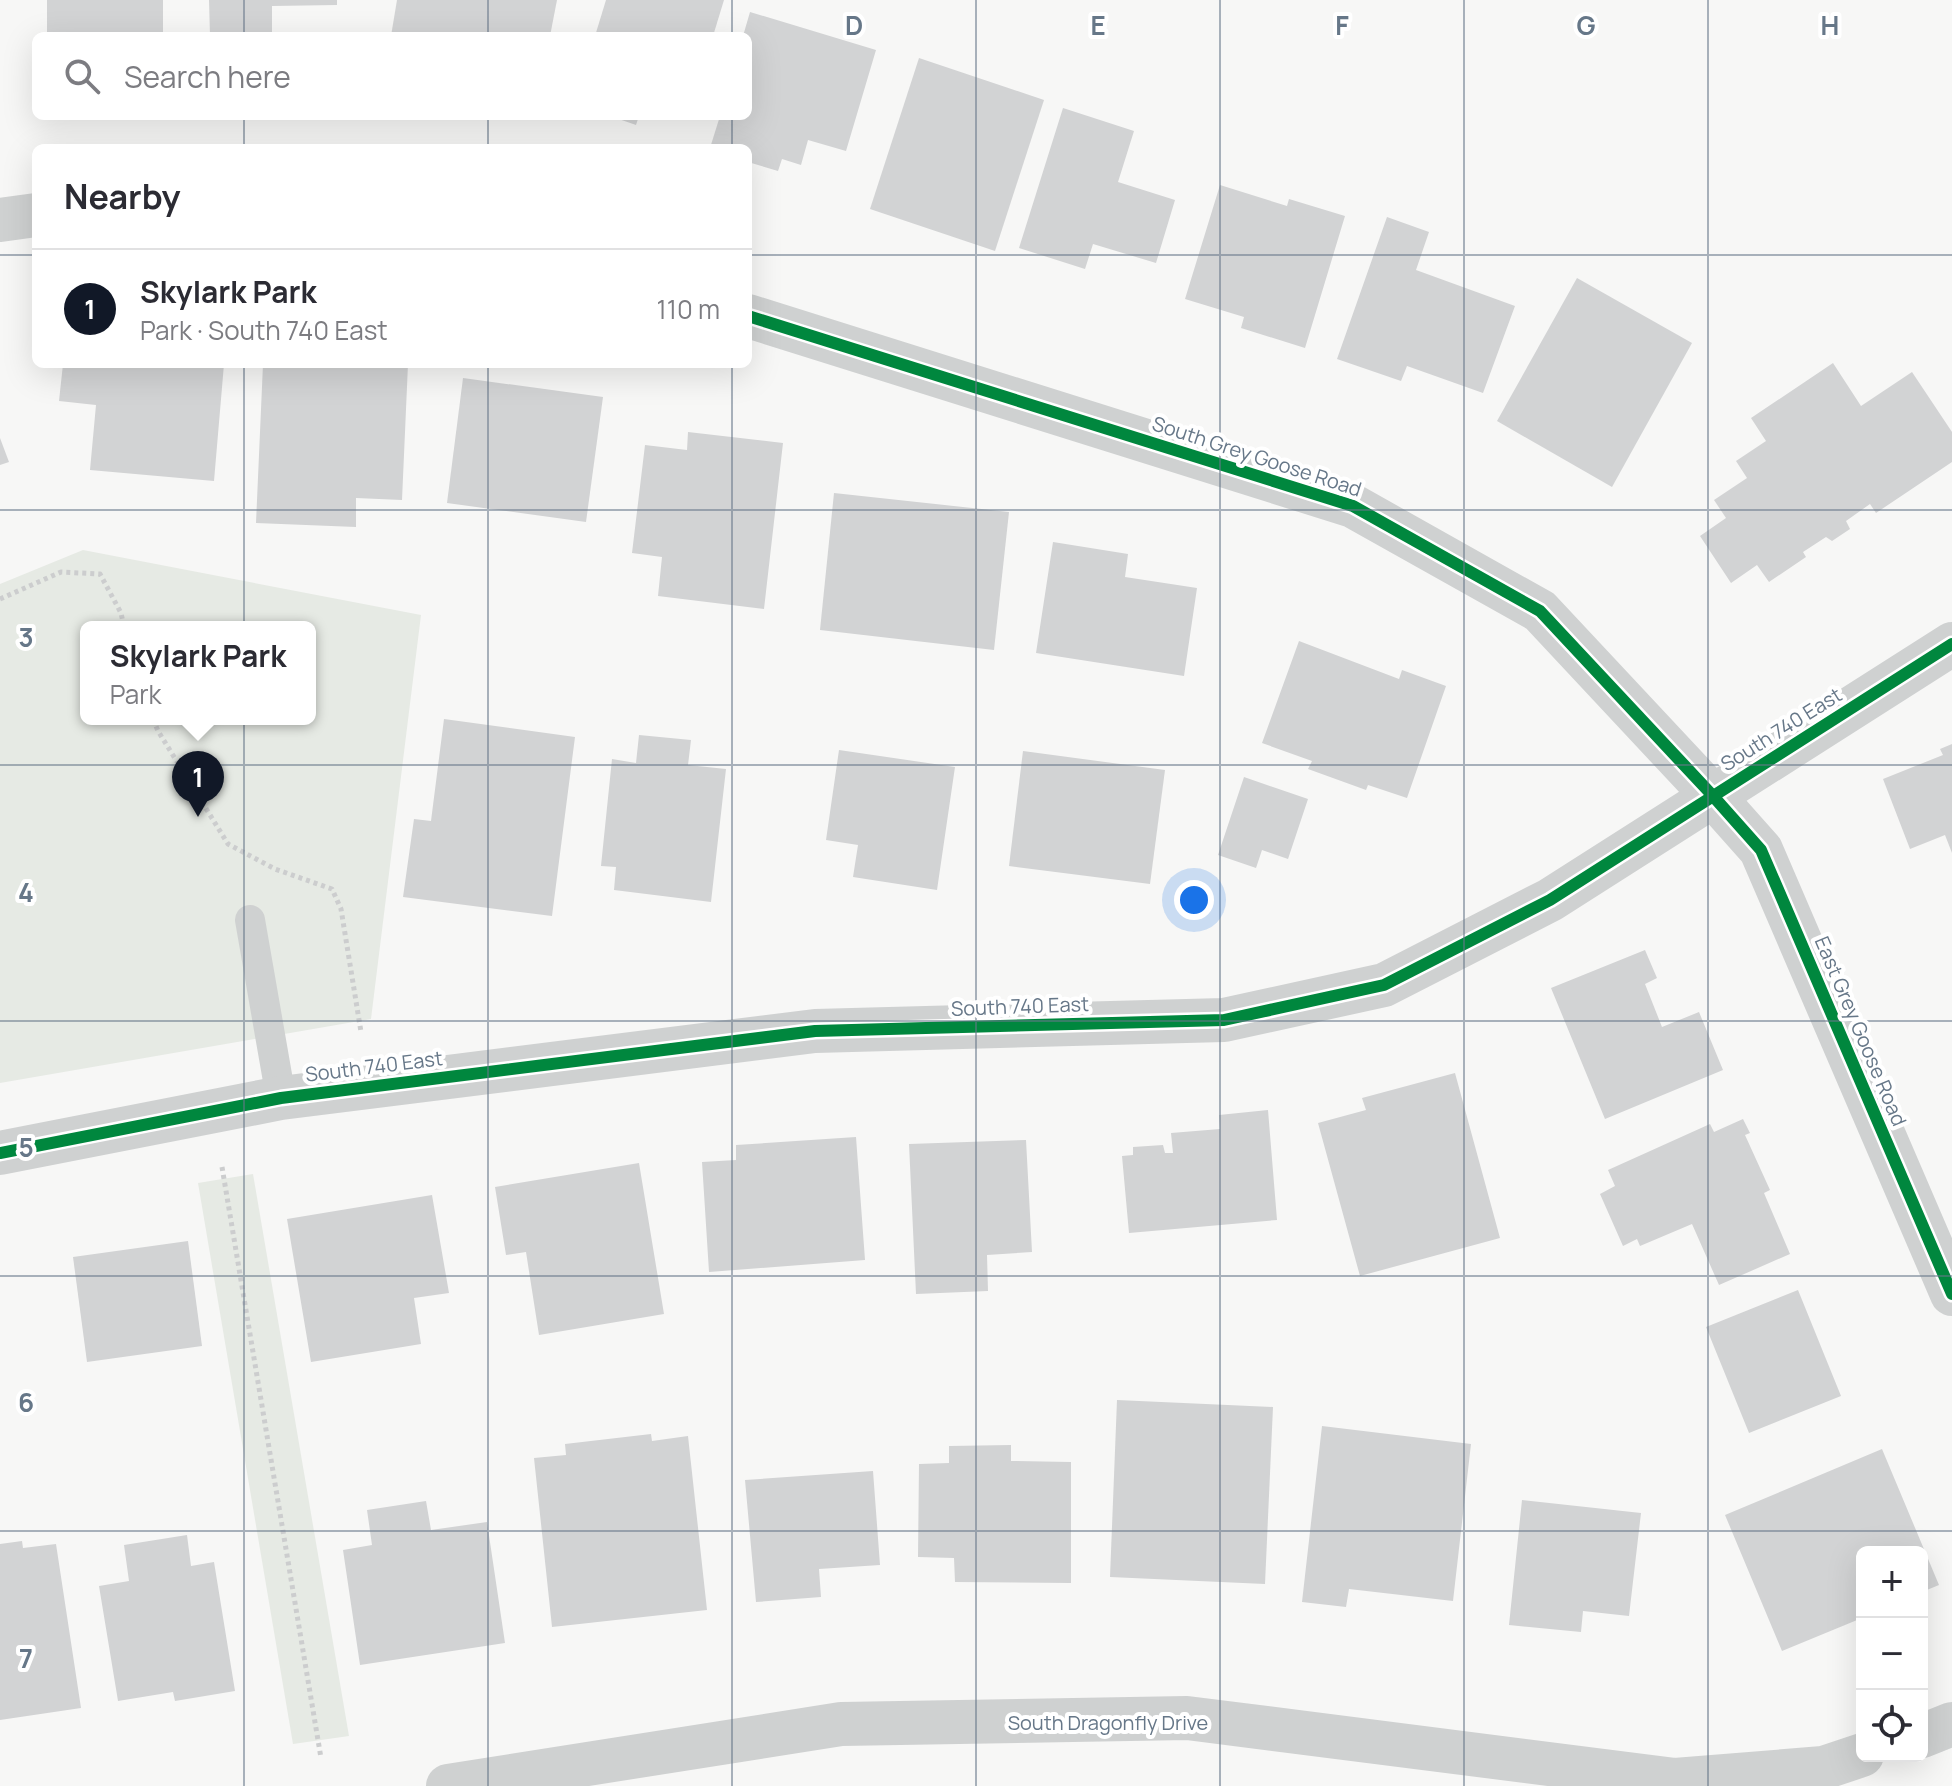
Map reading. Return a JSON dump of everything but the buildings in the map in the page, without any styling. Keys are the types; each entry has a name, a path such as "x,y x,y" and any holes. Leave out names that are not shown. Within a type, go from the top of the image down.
{"street":[{"path":"0,220 32,216"},
{"name":"South Grey Goose Road","path":"752,317 1353,506 1540,611 1713,796"},
{"name":"South 740 East","path":"0,1153 281,1098 815,1031 1224,1020 1384,985 1550,900 1952,644"},
{"name":"East Grey Goose Road","path":"1713,796 1761,850 1952,1294"},
{"name":"South Dragonfly Drive","path":"448,1786 841,1724 1187,1718 1675,1780 1823,1768 1856,1757"},
{"path":"1928,1734 1952,1724"}],"lane":[{"path":"250,920 281,1098"}],"path":[{"path":"0,599 61,572 100,574 123,621"},
{"path":"156,725 228,844 275,869 332,889 341,909 361,1032"},
{"path":"222,1167 321,1758"}],"shaded area":[{"path":"83,550 421,615 371,1019 0,1083 0,584"},
{"path":"253,1174 349,1736 293,1744 198,1183"}],"cycle path":[{"path":"752,317 1353,506 1540,611 1761,850 1952,1294"},
{"path":"0,1153 281,1098 815,1031 1224,1020 1384,985 1550,900 1952,644"}],"place":[{"name":"Skylark Park","path":"198,817"}]}
